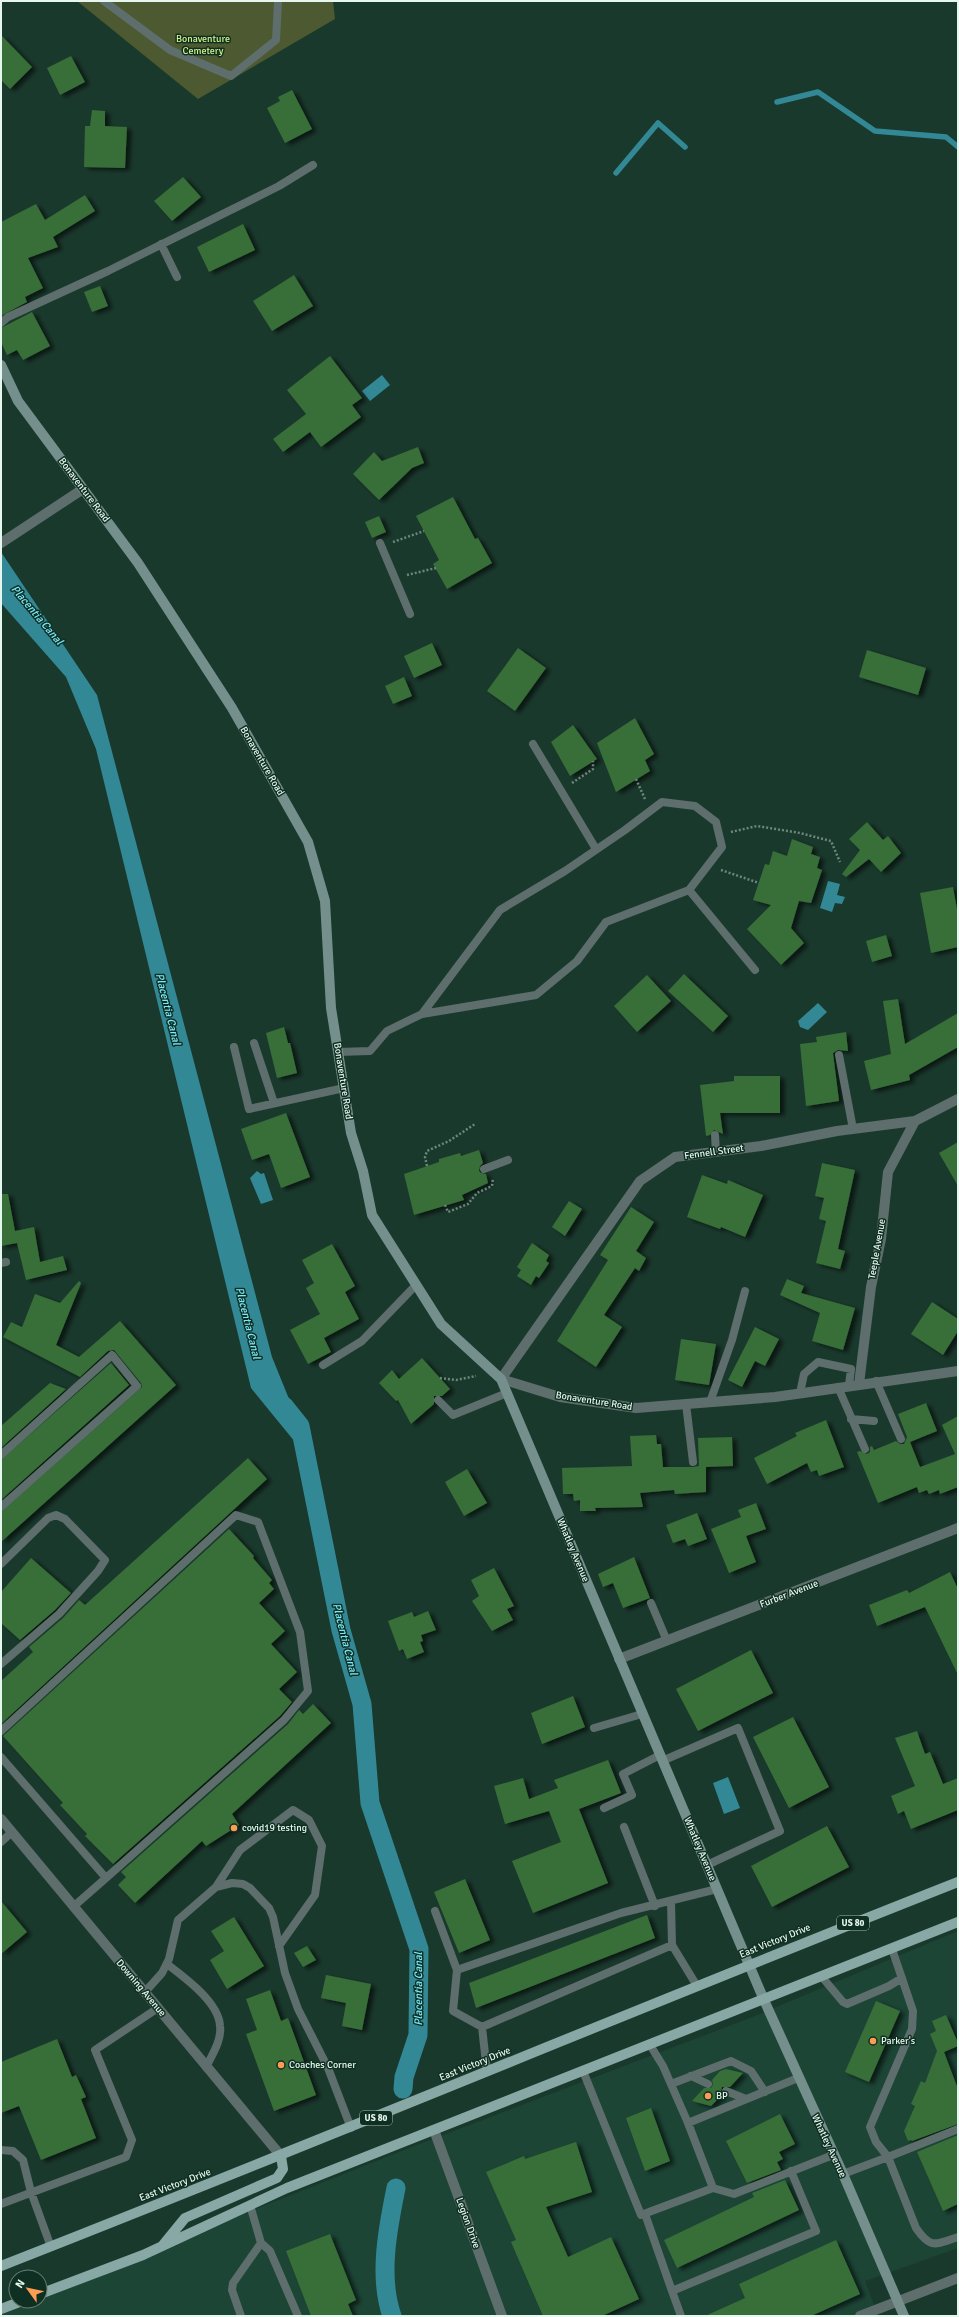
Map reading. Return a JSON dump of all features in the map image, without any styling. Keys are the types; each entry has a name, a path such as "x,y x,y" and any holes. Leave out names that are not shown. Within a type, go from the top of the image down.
{"main road":[{"name":"East Victory Drive","path":"1,2266 351,2128 748,1965 958,1882"},
{"path":"48,2291 162,2246 287,2188 958,1922"},
{"path":"162,2246 185,2218 276,2178 283,2169 281,2156"}],"street":[{"name":"Bonaventure Road","path":"1,365 18,401 138,563 232,708 308,842 325,901 331,1008 351,1132 363,1171 372,1215 441,1324 501,1379 560,1397 636,1408 800,1393 854,1384 958,1371"},
{"path":"1,543 84,489"},
{"name":"Fennell Street","path":"501,1379 640,1181 675,1157 716,1152 853,1129 915,1121 958,1098"},
{"name":"Teeple Avenue","path":"854,1384 881,1239 888,1172 915,1121"},
{"name":"Whatley Avenue","path":"501,1379 748,1965 798,2078 843,2174 904,2316"},
{"name":"Furber Avenue","path":"619,1659 958,1528"},
{"name":"Downing Avenue","path":"1,1819 281,2156"},
{"name":"Legion Drive","path":"434,2130 502,2316"},
{"path":"860,2316 958,2278"}],"lane":[{"path":"104,1 170,50 231,76 276,40 278,1"},
{"path":"1,323 8,317 108,272 161,244 279,186 313,165"},
{"path":"161,244 177,277"},
{"path":"381,545 410,614"},
{"path":"533,744 596,850"},
{"path":"338,1052 370,1051 387,1031 422,1014 536,995 577,961 606,922 689,890 722,847 716,822 695,806 662,802 596,850 500,910 422,1014"},
{"path":"689,890 755,970"},
{"path":"254,1043 274,1103"},
{"path":"234,1047 249,1109 344,1088"},
{"path":"840,1055 853,1129"},
{"path":"714,1135 716,1152"},
{"path":"488,1167 508,1160"},
{"path":"323,1365 362,1341 416,1285"},
{"path":"710,1402 732,1340 746,1291"},
{"path":"1,1455 112,1355 137,1386 1,1507"},
{"path":"800,1393 804,1374 818,1362 851,1369 854,1384"},
{"path":"876,1381 901,1439"},
{"path":"838,1387 864,1449"},
{"path":"438,1400 453,1415 507,1393"},
{"path":"686,1404 693,1462"},
{"path":"851,1419 874,1421"},
{"path":"1,1564 48,1518 56,1515 65,1520 105,1560 98,1571 59,1614 1,1664"},
{"path":"1,1731 236,1515 258,1522 300,1632 308,1691 284,1720 73,1906"},
{"path":"651,1603 667,1641"},
{"path":"594,1728 642,1714"},
{"path":"604,1808 632,1795 623,1774 738,1728 780,1831 707,1865"},
{"path":"1,1757 106,1878"},
{"path":"145,1992 167,1964 178,1920 216,1887 240,1850 293,1810 309,1820 322,1846 315,1895 279,1946"},
{"path":"624,1827 655,1906"},
{"path":"1,1842 12,1832"},
{"path":"216,1887 232,1883 243,1884 250,1888 270,1908 285,1973 298,2009 328,2068 351,2128"},
{"path":"457,1970 621,1913 655,1906 717,1889"},
{"path":"671,1901 672,1945 697,1986"},
{"path":"435,1911 457,1970 453,2011 482,2027"},
{"path":"482,2027 672,1945"},
{"path":"892,1949 913,2011 912,2029 870,2127 876,2142 888,2157 916,2228 923,2238 930,2244 936,2244 958,2237"},
{"path":"167,1964 191,1983 204,1997 214,2009 221,2026 215,2049 206,2067"},
{"path":"822,1977 843,2002 847,2004 902,1978"},
{"path":"1,2204 126,2157 132,2140 95,2050 158,2008"},
{"path":"482,2027 487,2072"},
{"path":"650,2045 671,2084 713,2188"},
{"path":"671,2084 731,2061 751,2071 765,2092"},
{"path":"583,2071 641,2215 713,2188 734,2194 833,2155"},
{"path":"691,2076 708,2084"},
{"path":"688,2123 798,2078"},
{"path":"726,2091 746,2099"},
{"path":"843,2174 958,2129"},
{"path":"1,2150 13,2151 23,2160 32,2192 51,2247"},
{"path":"672,2292 816,2231 791,2171"},
{"path":"250,2205 261,2243 270,2251 298,2316"},
{"path":"645,2214 672,2292 682,2316"},
{"path":"241,2316 232,2290 233,2283 261,2243"}],"path":[{"path":"381,545 424,531"},
{"path":"394,578 436,568"},
{"path":"554,779 572,783 593,768 593,761"},
{"path":"636,779 651,810"},
{"path":"719,835 757,826 800,833 831,841 840,862"},
{"path":"707,866 759,883"},
{"path":"427,1166 425,1157 427,1151 449,1142 475,1124"},
{"path":"445,1205 448,1212 468,1204 478,1193 488,1190 494,1182 488,1167"},
{"path":"440,1378 456,1380 491,1370"}],"shaded area":[{"path":"958,1931 958,2248 865,2281 878,2316 1,2316 1,2310 8,2307 8,2309 48,2309 48,2292 399,2152 755,2016"}],"green space":[{"name":"Bonaventure Cemetery","path":"77,1 333,1 335,19 198,99"}],"water":[{"path":"382,375 390,385 370,401 362,391"},
{"path":"1,552 97,695 272,1357 300,1426 341,1630 295,1442 251,1388 96,749 66,677 1,603"},
{"path":"828,881 840,884 837,895 845,897 842,904 835,903 832,912 820,908"},
{"path":"818,1003 827,1012 808,1030 800,1027 798,1021"},
{"path":"257,1171 261,1174 264,1173 273,1200 261,1204 250,1178"},
{"path":"728,1777 740,1808 724,1814 713,1783"}],"building":[{"path":"1,35 32,67 10,89 1,80"},
{"path":"71,56 85,82 60,95 47,68"},
{"path":"292,90 312,129 285,143 267,108 280,101 278,97"},
{"path":"92,110 105,111 105,126 127,127 125,168 84,167 85,126 90,126"},
{"path":"183,177 201,197 172,221 154,201"},
{"path":"85,195 95,211 53,237 58,247 28,258 43,288 25,297 27,302 1,316 1,222 36,204 45,220"},
{"path":"243,224 255,250 209,272 197,247"},
{"path":"294,275 313,306 272,331 253,301"},
{"path":"100,286 108,306 92,312 84,292"},
{"path":"32,312 50,346 23,360 17,350 7,355 1,342 1,328"},
{"path":"330,356 362,398 352,405 361,417 321,447 310,432 283,452 273,439 306,414 287,390"},
{"path":"418,447 424,463 412,468 379,500 353,474 374,452 382,461"},
{"path":"453,497 475,539 478,538 492,563 447,589 433,564 439,560 416,516"},
{"path":"379,516 386,532 372,538 365,522"},
{"path":"432,643 442,665 414,678 404,656"},
{"path":"518,648 546,668 515,711 487,691"},
{"path":"867,650 926,668 918,695 859,677"},
{"path":"404,677 412,696 393,704 385,686"},
{"path":"635,718 654,754 645,760 650,771 616,792 597,743"},
{"path":"573,725 597,759 570,776 551,742"},
{"path":"867,822 883,840 888,836 901,853 881,872 869,859 846,877 842,874 860,850 849,839"},
{"path":"792,839 813,847 811,854 820,857 817,868 822,870 811,903 799,901 791,928 804,943 781,965 747,929 771,905 753,900 765,864 769,865 773,851 787,856"},
{"path":"953,887 958,915 958,947 931,953 920,893"},
{"path":"886,935 892,956 872,962 866,941"},
{"path":"684,974 728,1016 713,1032 668,991"},
{"path":"647,975 671,1001 637,1032 614,1006"},
{"path":"898,999 905,1044 958,1013 958,1047 909,1075 910,1080 871,1090 864,1061 891,1054 883,1001"},
{"path":"284,1027 288,1043 290,1043 297,1073 277,1078 266,1033"},
{"path":"846,1032 848,1051 838,1050 833,1053 839,1101 806,1106 800,1044 817,1042 816,1037"},
{"path":"734,1076 780,1076 780,1113 720,1113 723,1134 714,1130 710,1135 706,1136 700,1085 734,1081"},
{"path":"286,1113 310,1177 281,1188 269,1154 252,1160 241,1129"},
{"path":"958,1142 958,1186 939,1153"},
{"path":"479,1150 483,1163 480,1166 479,1171 486,1174 488,1183 462,1195 464,1200 414,1215 404,1174 439,1162 439,1159 460,1153 461,1156"},
{"path":"822,1163 855,1170 838,1249 845,1251 840,1269 816,1263 826,1221 819,1219 824,1198 815,1196"},
{"path":"702,1175 727,1184 728,1180 763,1195 745,1237 721,1227 720,1229 687,1217"},
{"path":"1,1194 8,1194 15,1231 34,1227 40,1262 63,1256 67,1270 26,1280 17,1243 1,1246"},
{"path":"569,1201 582,1209 565,1236 552,1227"},
{"path":"631,1207 654,1222 636,1251 646,1258 639,1271 635,1268 604,1315 622,1327 596,1367 557,1341 608,1260 600,1255"},
{"path":"532,1243 549,1255 546,1261 549,1263 539,1278 536,1276 531,1285 517,1276 521,1270 517,1267"},
{"path":"332,1244 355,1286 345,1292 359,1319 324,1338 331,1352 308,1364 290,1330 320,1314 306,1288 314,1283 302,1260"},
{"path":"787,1279 804,1286 801,1293 855,1308 843,1350 812,1341 820,1313 780,1295"},
{"path":"79,1281 81,1283 56,1345 79,1357 120,1321 176,1385 1,1542 1,1512 142,1387 141,1383 114,1350 108,1351 80,1377 3,1337 11,1322 22,1327 35,1294 60,1303"},
{"path":"932,1302 958,1319 958,1331 943,1355 911,1334"},
{"path":"755,1327 779,1339 765,1366 755,1361 742,1387 728,1380"},
{"path":"681,1339 716,1344 709,1385 675,1380"},
{"path":"422,1358 450,1389 442,1396 434,1396 434,1404 411,1424 398,1400 396,1401 379,1383 392,1370 399,1379"},
{"path":"111,1363 129,1385 1,1500 1,1460"},
{"path":"50,1383 66,1389 1,1448 1,1426"},
{"path":"926,1403 937,1431 910,1442 920,1467 955,1454 942,1425 958,1416 958,1487 940,1494 939,1490 929,1494 927,1490 919,1493 917,1487 878,1503 857,1452 860,1451 867,1454 870,1452 870,1447 872,1446 874,1450 896,1441 900,1444 904,1444 907,1437 898,1414"},
{"path":"826,1420 844,1467 819,1476 817,1470 811,1472 807,1463 767,1484 754,1458 797,1436 795,1433"},
{"path":"656,1435 657,1444 661,1444 663,1467 699,1466 698,1438 732,1437 733,1466 706,1467 706,1492 675,1494 674,1490 640,1493 643,1507 595,1508 596,1511 580,1511 580,1500 574,1501 573,1494 563,1494 562,1468 632,1466 630,1436"},
{"path":"248,1458 267,1479 1,1724 1,1681 33,1652 29,1647 63,1618 79,1600 85,1605"},
{"path":"467,1469 487,1503 464,1516 445,1482"},
{"path":"756,1503 766,1529 746,1536 756,1562 729,1573 711,1529 741,1517 738,1510"},
{"path":"697,1513 707,1539 688,1546 685,1539 673,1543 666,1525"},
{"path":"229,1529 254,1556 253,1558 272,1580 269,1583 274,1589 259,1603 285,1631 271,1644 297,1672 279,1689 292,1702 280,1716 113,1864 85,1836 87,1834 60,1805 63,1803 3,1736"},
{"path":"634,1557 650,1598 623,1608 613,1583 603,1587 598,1574"},
{"path":"31,1558 71,1593 55,1610 20,1640 1,1623 1,1592"},
{"path":"494,1568 514,1606 507,1609 513,1620 492,1631 472,1601 479,1596 471,1580"},
{"path":"950,1572 958,1589 958,1675 925,1607 877,1626 869,1605 907,1590 909,1593"},
{"path":"428,1611 436,1630 421,1635 423,1641 420,1642 424,1652 407,1659 403,1649 399,1651 388,1621 412,1612 414,1617"},
{"path":"751,1650 773,1693 698,1731 676,1689"},
{"path":"573,1696 585,1727 542,1744 531,1713"},
{"path":"313,1704 331,1723 232,1814 239,1825 206,1846 202,1841 135,1903 118,1885 126,1877 121,1872 288,1724 299,1710 303,1714"},
{"path":"793,1717 829,1787 789,1808 753,1737"},
{"path":"917,1731 925,1754 930,1752 943,1784 958,1778 958,1810 911,1829 904,1811 898,1814 891,1796 915,1786 895,1738"},
{"path":"608,1760 621,1793 579,1809 608,1883 533,1913 512,1861 561,1842 549,1811 505,1824 494,1786 523,1778 529,1799 558,1788 554,1780"},
{"path":"827,1826 849,1867 772,1907 751,1866"},
{"path":"465,1879 490,1940 459,1953 434,1892"},
{"path":"1,1901 27,1932 1,1954"},
{"path":"647,1915 655,1938 476,2008 469,1983"},
{"path":"234,1917 264,1966 227,1989 210,1960 224,1951 211,1931"},
{"path":"307,1946 316,1960 303,1967 294,1953"},
{"path":"326,1975 371,1984 362,2030 342,2026 346,2003 321,1998"},
{"name":"Coaches Corner","path":"270,1990 281,2021 288,2018 316,2095 274,2111 246,2034 257,2030 246,1999"},
{"name":"Parker's","path":"876,2001 900,2011 869,2082 845,2072"},
{"path":"946,2015 958,2043 958,2046 944,2052 958,2089 958,2124 912,2141 908,2141 904,2131 915,2106 911,2104 921,2081 925,2083 937,2051 930,2034 936,2031 932,2021"},
{"path":"57,2039 72,2077 76,2075 86,2097 81,2099 96,2138 41,2160 19,2106 1,2113 1,2062"},
{"path":"726,2069 743,2073 730,2087 722,2087 722,2095 711,2106 692,2101 704,2088 711,2088 713,2084 712,2080 720,2071"},
{"path":"651,2108 670,2161 645,2171 626,2118"},
{"path":"780,2114 795,2144 779,2152 783,2159 777,2162 781,2170 747,2183 726,2141"},
{"path":"958,2135 958,2204 943,2211 917,2152"},
{"path":"576,2142 592,2192 546,2207 568,2257 611,2237 639,2299 602,2316 543,2316 511,2242 516,2240 486,2172 524,2156 525,2159"},
{"path":"785,2180 799,2210 677,2268 664,2240 754,2197 752,2193"},
{"path":"330,2234 356,2300 348,2304 353,2316 311,2316 286,2251"},
{"path":"836,2240 860,2294 811,2316 705,2316 745,2298 739,2284"}],"waterway":[{"path":"777,102 818,92 875,131 946,137 958,147"},
{"path":"616,173 658,123 685,147"},
{"name":"Placentia Canal","path":"284,1406 300,1426 341,1630 362,1704 370,1803 419,1949 418,2035 404,2077 403,2089"},
{"name":"Placentia Canal","path":"392,2316 388,2301 385,2269 390,2219 396,2188"}],"place":[{"name":"covid19 testing","path":"234,1828"},
{"name":"Parker's","path":"873,2041"},
{"name":"Coaches Corner","path":"281,2065"},
{"name":"BP","path":"708,2096"}]}
